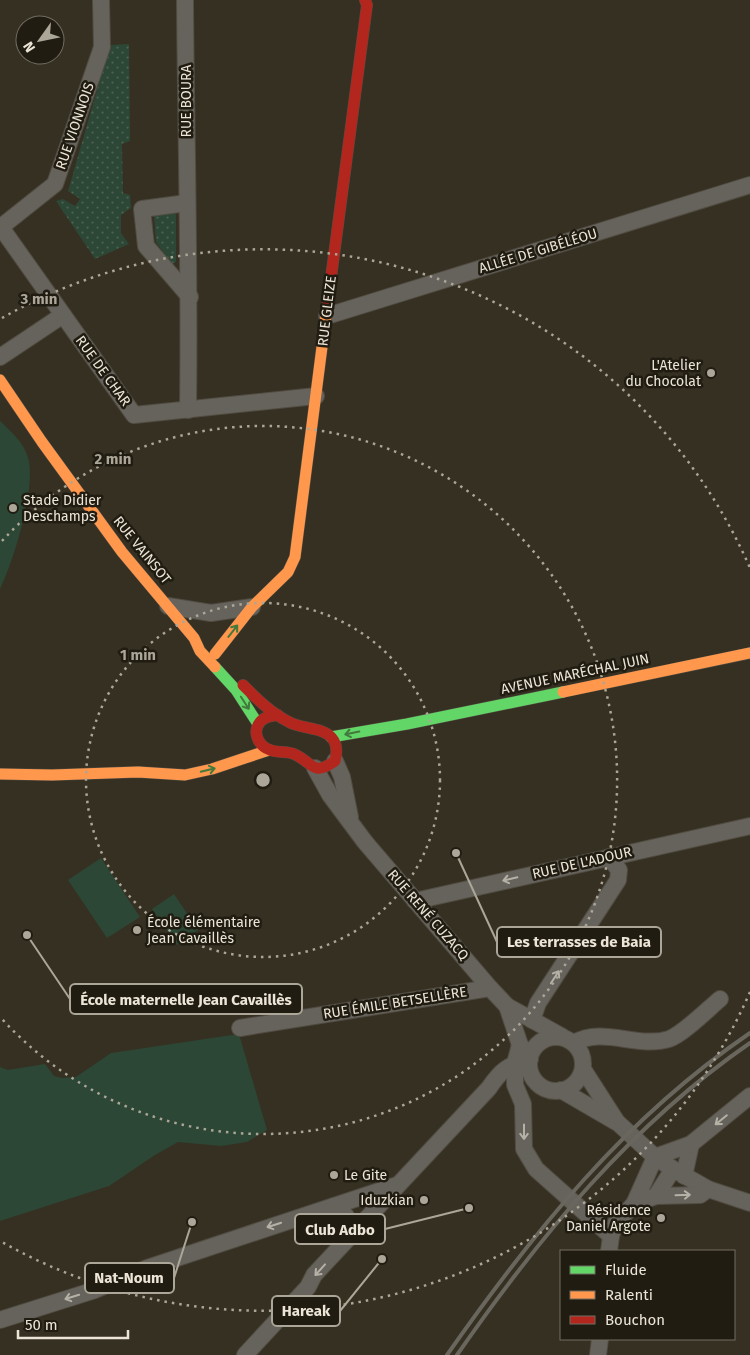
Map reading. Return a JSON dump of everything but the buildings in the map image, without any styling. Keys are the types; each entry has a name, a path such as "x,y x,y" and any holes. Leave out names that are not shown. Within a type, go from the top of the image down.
{"main road":[{"name":"RUE GLEIZE","path":"215,654 252,607 288,572 295,557 367,5 365,0"},
{"name":"RUE VAINSOT","path":"0,380 42,442 122,552 194,638 200,651 236,690 257,727 259,741 269,750"},
{"name":"RUE VAINSOT","path":"194,638 207,645 250,692 278,715 294,725 326,733 331,737"},
{"name":"AVENUE MARÉCHAL JUIN","path":"331,737 407,724 750,653"},
{"path":"244,741 265,717 278,715"},
{"name":"AVENUE MARÉCHAL JUIN","path":"315,768 321,769 326,767 355,746 407,724"},
{"path":"331,737 334,742 336,758"},
{"path":"0,774 22,776 143,772 190,774 228,765 253,754 269,750 293,754 315,768"},
{"path":"143,772 198,762 224,755 231,751"}],"street":[{"name":"RUE VIONNOIS","path":"0,227 55,184 102,47 100,0"},
{"name":"RUE BOURA","path":"185,0 190,297 188,410"},
{"name":"ALLÉE DE GIBÉLÉOU","path":"327,316 750,185"},
{"path":"187,203 142,209 146,246 190,297"},
{"name":"RUE DE CHAR","path":"0,227 134,415 316,396"},
{"path":"0,357 63,315"},
{"path":"168,606 211,613 252,607"},
{"path":"194,638 211,613"},
{"name":"RUE RENÉ CUZACQ","path":"336,758 342,777 351,822"},
{"name":"RUE RENÉ CUZACQ","path":"315,768 330,796 365,842 490,988 507,1006 568,1040"},
{"name":"RUE DE L'ADOUR","path":"415,901 750,826"},
{"path":"532,1020 538,1003 618,880 619,870 609,857"},
{"name":"RUE ÉMILE BETSELLÈRE","path":"240,1028 490,988"},
{"path":"245,1355 308,1287 314,1276 352,1234 489,1088 497,1076 542,1040 549,1037 568,1040 603,1037 640,1043 658,1042 671,1039 720,999"},
{"name":"RUE RENÉ CUZACQ","path":"507,1006 524,1056 515,1085 523,1104 524,1149 536,1169 610,1244"},
{"path":"524,1056 536,1082 549,1090 562,1090 573,1086 580,1078 584,1060 581,1051 568,1040"},
{"path":"583,1068 617,1122"},
{"path":"489,1088 536,1082"},
{"path":"562,1090 617,1122 655,1157 679,1173 708,1189 750,1203"},
{"path":"610,1244 615,1224 634,1204 655,1157 691,1144 750,1096"},
{"path":"656,1196 679,1173 691,1144"},
{"path":"0,1320 95,1290 147,1268 398,1185"},
{"path":"634,1204 656,1196 700,1194 708,1189"},
{"path":"354,1199 362,1215 368,1218"},
{"path":"334,1206 346,1216 352,1234"},
{"path":"598,1355 600,1340"}],"green space":[{"path":"129,44 130,141 122,144 123,193 130,195 131,208 121,215 121,233 129,244 95,259 56,201 63,199 75,206 80,199 68,191 110,45"},
{"path":"174,211 176,215 176,262 172,264 156,242 154,216 155,214"},
{"name":"Stade Didier Deschamps","path":"0,421 17,438 26,452 30,471 27,505 17,543 0,589"},
{"path":"101,858 140,917 107,938 68,880"},
{"path":"174,894 198,930 177,945 152,909"},
{"path":"239,1034 267,1130 247,1142 221,1146 178,1142 109,1186 0,1221 0,1067 8,1070 45,1064 54,1076 62,1078 76,1077 111,1053"}],"railway":[{"path":"447,1355 513,1264 584,1180 662,1102 704,1066 750,1033"},
{"path":"457,1355 488,1311 554,1226 590,1186 666,1110 707,1075 750,1043"}],"traffic: fast":[{"path":"215,667 236,690 258,724"},
{"path":"331,737 407,724 563,692"}],"traffic: slow":[{"path":"215,654 252,607 288,572 295,557 327,308"},
{"path":"0,380 42,442 122,552 194,638 200,651 215,667"},
{"path":"563,692 750,653"},
{"path":"0,774 52,775 138,772 185,775 212,769 269,750"}],"traffic: jam":[{"path":"327,308 367,5 365,0"},
{"path":"243,685 264,705 276,714 282,718 294,724 328,734 336,746 335,761 322,768 317,768 294,754 273,751 263,746 258,740 256,733 258,725 269,716 272,716 275,715 278,715"}],"place":[{"name":"L'Atelier du Chocolat","path":"711,373"},
{"name":"Stade Didier Deschamps","path":"13,508"},
{"name":"Les terrasses de Baia","path":"456,853"},
{"name":"École élémentaire Jean Cavaillès","path":"137,930"},
{"name":"École maternelle Jean Cavaillès","path":"27,935"},
{"name":"Le Gite","path":"334,1175"},
{"name":"Iduzkian","path":"424,1200"},
{"name":"Club Adbo","path":"469,1208"},
{"name":"Résidence Daniel Argote","path":"661,1218"},
{"name":"Nat-Noum","path":"192,1222"},
{"name":"Hareak","path":"382,1259"}]}
